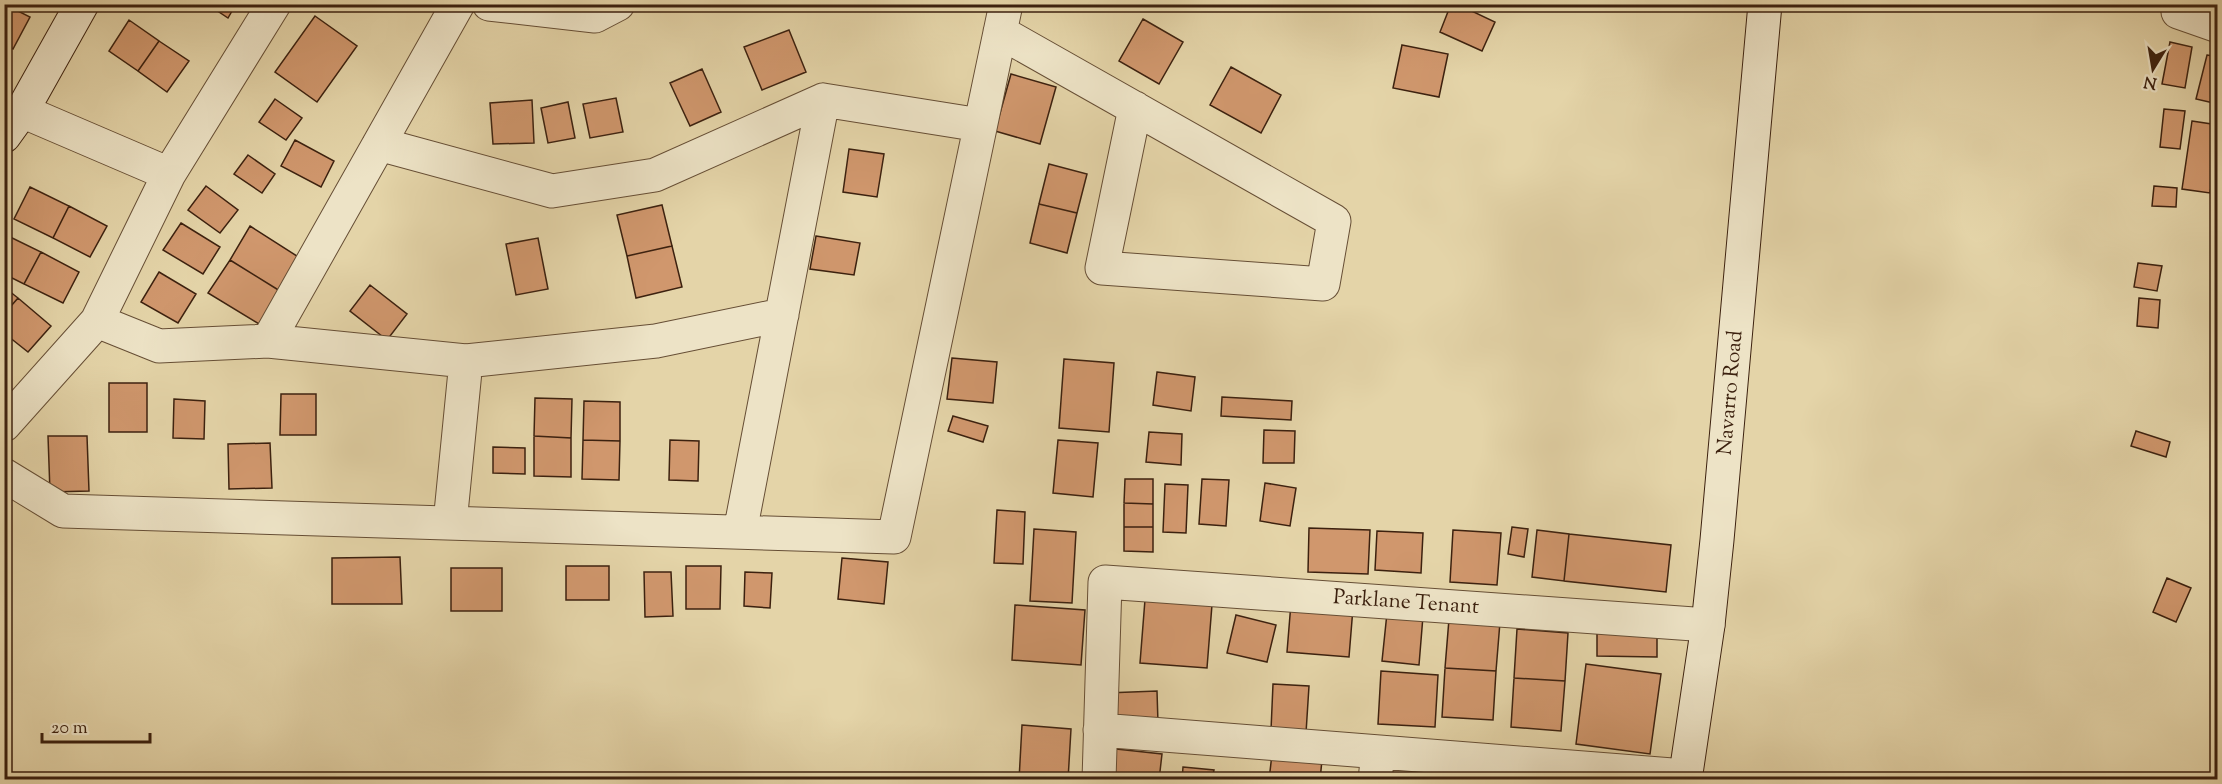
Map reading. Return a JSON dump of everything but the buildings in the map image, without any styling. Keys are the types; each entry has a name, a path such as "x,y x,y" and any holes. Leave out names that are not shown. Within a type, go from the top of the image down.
{"street":[{"path":"82,4 13,124 169,174"},
{"path":"4,425 97,321 169,174 274,4"},
{"path":"268,341 458,4"},
{"path":"489,4 595,16 618,4"},
{"name":"Navarro Road","path":"1685,778 1708,625 1766,4"},
{"path":"2180,4 2178,12 2217,26"},
{"path":"4,475 63,511 894,537 1003,18 1135,108 1334,221 1323,284 1102,268 1135,108"},
{"path":"379,144 552,191 655,175 823,100 980,125"},
{"path":"740,532 823,100"},
{"path":"97,321 159,346 268,341 466,362 656,341 782,315"},
{"path":"450,523 466,362"},
{"name":"Parklane Tenant","path":"1100,730 1105,582 1708,625"},
{"path":"1099,780 1100,730 1377,766 1685,778"}]}
